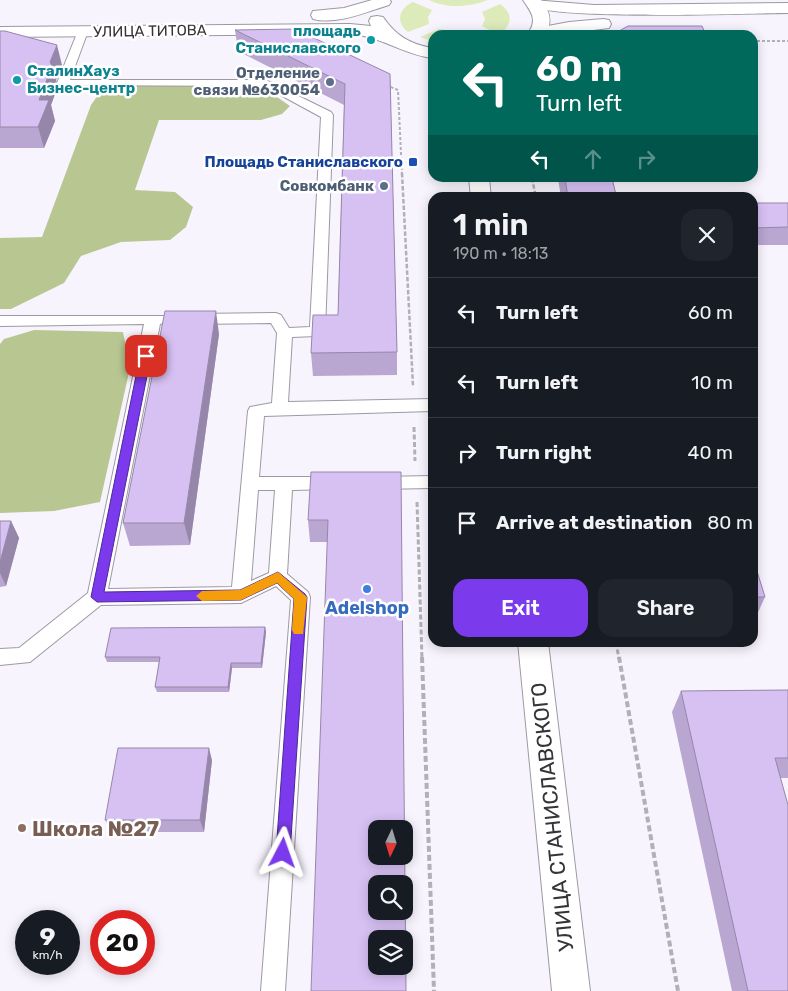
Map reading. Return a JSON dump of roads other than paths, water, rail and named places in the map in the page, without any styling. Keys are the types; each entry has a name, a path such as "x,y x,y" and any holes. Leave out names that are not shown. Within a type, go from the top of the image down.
{"main road":[{"path":"300,22 345,13 385,1"},
{"path":"385,1 378,13 377,21 388,36"},
{"path":"534,2 594,10 788,8"},
{"path":"534,2 542,18 542,26 540,30"},
{"name":"УЛИЦА ТИТОВА","path":"0,16 300,22"},
{"path":"300,22 368,30 388,36 428,54"},
{"name":"УЛИЦА ТИТОВА","path":"0,32 83,31 300,22"},
{"path":"555,30 598,24 788,23"},
{"name":"УЛИЦА СТАНИСЛАВСКОГО","path":"534,647 571,991"}],"lane":[{"path":"83,31 63,83 266,83 327,115 317,331 285,333"},
{"path":"0,321 276,318 285,333 280,408"},
{"path":"97,597 153,319"},
{"path":"241,595 256,411 280,408 428,405"},
{"path":"250,484 428,482"},
{"path":"278,577 284,484"},
{"path":"0,657 23,656 97,597 241,595 278,577"},
{"path":"273,991 301,597 278,577"}],"place":[{"name":"площадь Станиславского","path":"371,40"},
{"name":"СталинХауз Бизнес-центр","path":"17,80"},
{"name":"Отделение связи №630054","path":"330,82"},
{"name":"Площадь Станиславского","path":"413,162"},
{"name":"Совкомбанк","path":"384,186"},
{"name":"Adelshop","path":"367,589"},
{"name":"Школа №27","path":"22,828"}]}
